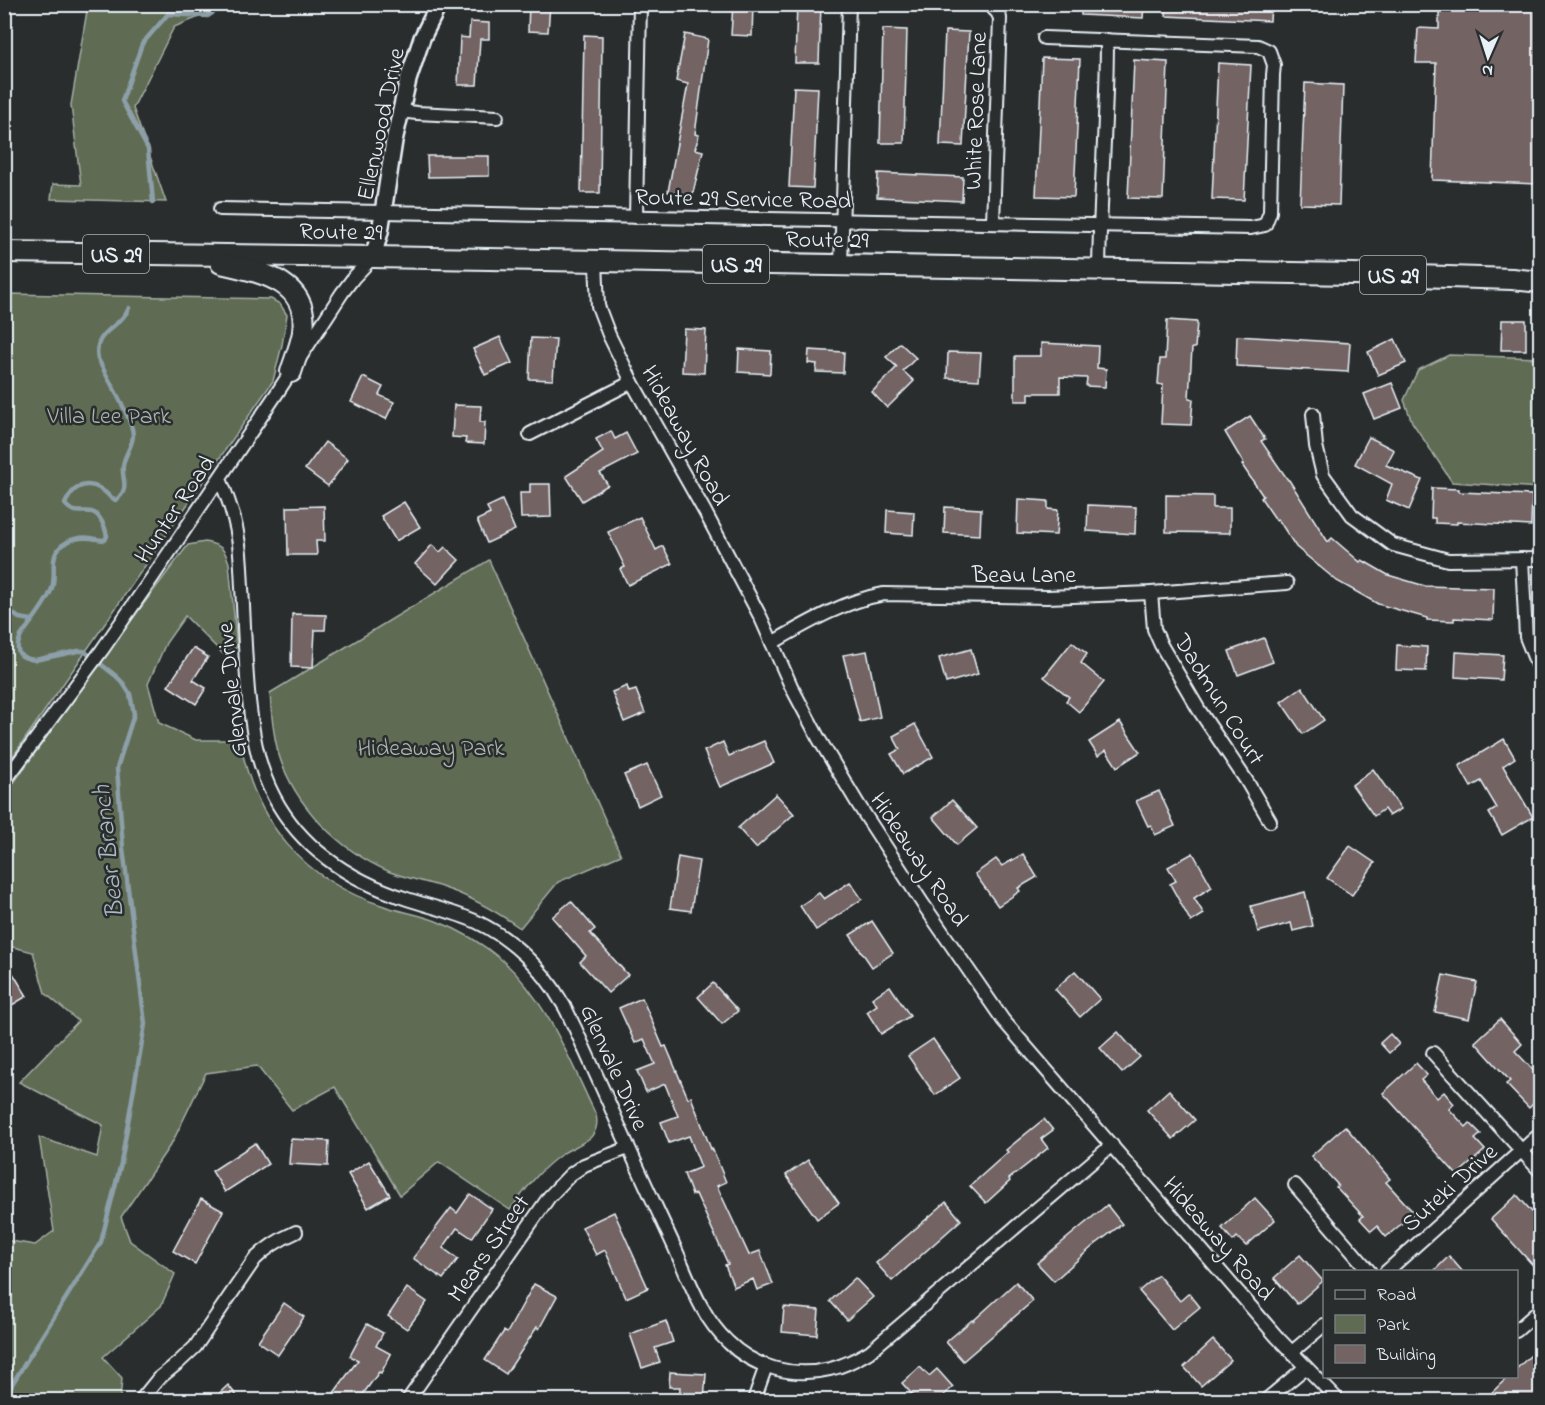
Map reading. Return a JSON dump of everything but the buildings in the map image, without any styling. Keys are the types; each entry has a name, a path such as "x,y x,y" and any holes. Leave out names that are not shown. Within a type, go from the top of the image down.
{"main road":[{"name":"Route 29","path":"4,252 1353,274 1512,279 1540,282"},
{"path":"189,255 260,273 290,289 299,302 304,323 303,334 291,372"}],"street":[{"name":"Ellenwood Drive","path":"373,257 384,212 400,111 414,58 439,4"},
{"path":"636,217 640,4"},
{"path":"662,4 670,4"},
{"path":"841,265 849,4"},
{"name":"White Rose Lane","path":"988,4 1000,18 993,223"},
{"path":"1044,38 1107,40 1099,270"},
{"name":"Route 29 Service Road","path":"220,209 1251,228 1265,225 1270,212 1274,75 1274,65 1269,51 1258,46 1107,40"},
{"path":"400,111 497,117"},
{"name":"Hunter Road","path":"4,782 102,650 220,479 342,293 373,257"},
{"name":"Hideaway Road","path":"596,262 598,306 609,335 632,382 700,502 761,618 819,739 923,904 1003,1020 1277,1337 1338,1401"},
{"path":"530,434 632,382"},
{"path":"1313,414 1316,446 1323,475 1352,515 1393,545 1448,560 1540,559"},
{"name":"Glenvale Drive","path":"220,479 229,501 238,538 251,726 261,766 276,801 306,841 343,871 384,891 477,922 505,939 545,977 561,1000 586,1052 701,1305 716,1330 729,1344 766,1366 786,1371 811,1372 832,1369 852,1362 869,1352 1112,1145"},
{"path":"1522,559 1526,637 1540,672"},
{"name":"Beau Lane","path":"772,643 845,605 866,597 884,594 1047,597 1151,593 1287,583"},
{"name":"Dadmun Court","path":"1151,593 1154,629 1161,645 1199,710 1246,780 1270,821"},
{"path":"1433,1053 1540,1171"},
{"name":"Suteki Drive","path":"1388,1270 1540,1134"},
{"name":"Mears Street","path":"408,1401 549,1197 570,1175 584,1165 597,1158 628,1148"},
{"path":"1295,1185 1368,1270"},
{"path":"141,1401 158,1379 195,1347 255,1259 279,1239 296,1232"},
{"path":"1518,1328 1540,1310"},
{"path":"1292,1352 1323,1326"},
{"path":"754,1401 766,1366"},
{"path":"1266,1401 1306,1367"}],"green space":[{"path":"88,5 229,5 174,27 133,108 166,202 51,199 53,184 81,185 71,105"},
{"name":"Villa Lee Park","path":"7,294 271,299 280,304 287,315 273,381 5,768 4,297"},
{"path":"1449,355 1540,358 1540,488 1452,482 1412,422 1404,400 1418,370"},
{"path":"205,542 221,548 229,563 237,647 226,657 185,616 166,643 148,684 159,723 196,740 240,740 247,770 257,797 271,822 287,844 307,864 330,881 355,895 454,929 479,943 502,960 532,994 557,1033 596,1115 595,1132 584,1142 562,1154 547,1166 510,1210 439,1162 400,1195 335,1087 292,1110 257,1066 206,1073 173,1141 121,1217 130,1241 175,1274 161,1306 103,1357 122,1378 120,1400 5,1400 4,1240 35,1245 54,1231 39,1137 97,1157 103,1125 19,1082 78,1021 45,993 33,952 5,945 5,795 111,647 188,545"},
{"name":"Hideaway Park","path":"489,560 621,855 558,882 520,928 467,897 390,872 371,863 336,839 307,808 285,772 276,745 271,708 270,693"}],"waterway":[{"name":"Bear Branch","path":"153,202 148,149 122,101 142,44 168,14 208,16 226,4"},
{"name":"Bear Branch","path":"4,1397 101,1242 121,1163 145,1024 123,848 117,768 134,714 130,694 116,676 84,651 35,660 25,658 18,650 21,636 50,594 54,560 58,549 73,540 85,538 105,540 107,536 98,516 94,513 75,511 65,504 70,496 80,486 87,485 99,488 116,500 123,491 123,466 133,439 132,428 98,359 97,350 103,336 125,315 129,308"},
{"path":"4,607 19,618 32,620"}]}
